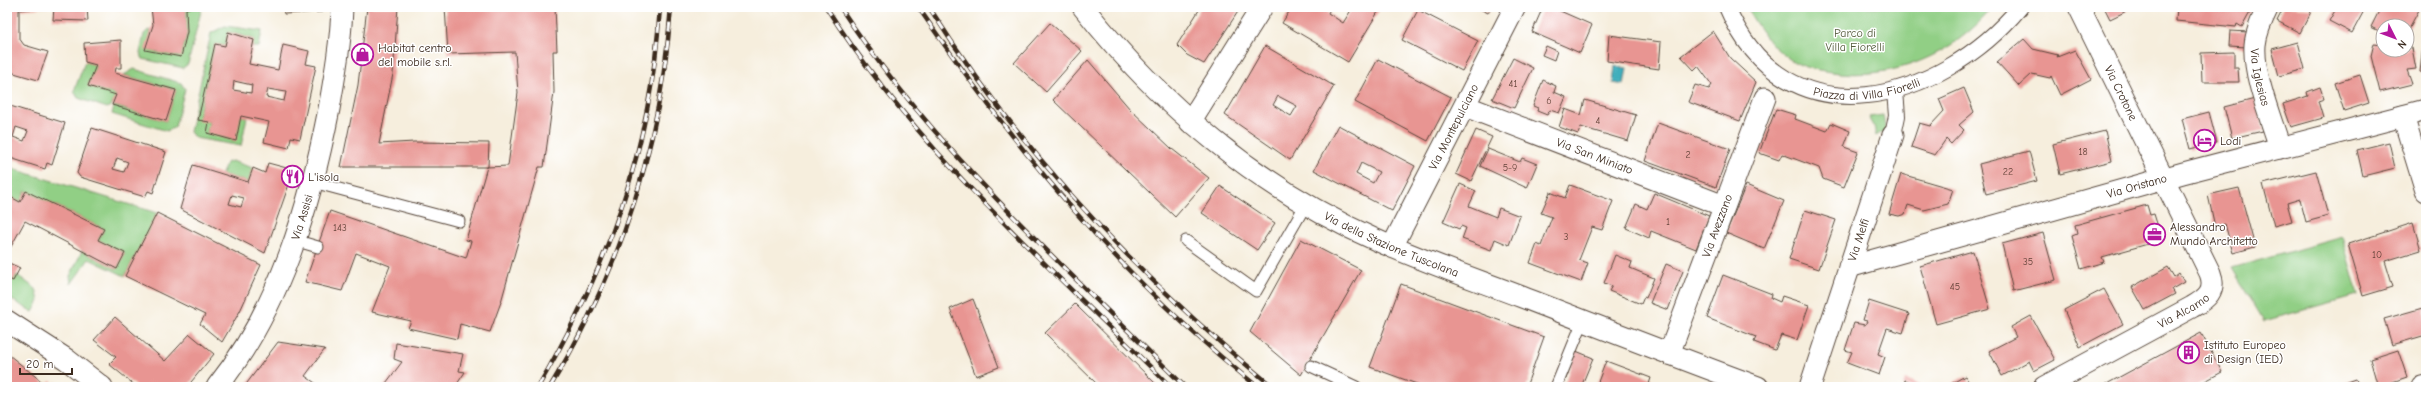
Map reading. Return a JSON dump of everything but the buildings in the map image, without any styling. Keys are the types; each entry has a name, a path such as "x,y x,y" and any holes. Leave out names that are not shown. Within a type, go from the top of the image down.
{"street":[{"name":"Via Assisi","path":"217,387 234,365 262,318 294,240 313,182 332,89 340,37 342,7"},
{"name":"Via della Stazione Tuscolana","path":"1083,7 1133,67 1190,122 1270,181 1306,204 1392,246 1583,321 1758,387"},
{"path":"1190,122 1262,7"},
{"name":"Via Montepulciano","path":"1392,246 1515,7"},
{"name":"Piazza di Villa Fiorelli","path":"1727,7 1738,32 1760,59 1790,81 1814,90 1833,94 1864,95 1895,91 1932,78 1961,62 1989,40 2020,7"},
{"name":"Via Crotone","path":"2079,7 2163,179"},
{"name":"Via Iglesias","path":"2268,7 2256,36 2255,54 2258,73 2280,148"},
{"name":"Via Melfi","path":"1810,387 1894,135 1898,116 1895,91"},
{"name":"Via Avezzano","path":"1669,354 1765,98"},
{"name":"Via San Miniato","path":"1465,106 1724,206"},
{"name":"Via Oristano","path":"1849,267 2163,179 2426,110"},
{"path":"2403,116 2426,190"},
{"name":"Via Alcamo","path":"2044,387 2192,307 2210,293 2212,281 2210,274 2163,179"},
{"path":"7,321 66,359 102,387"},
{"path":"2422,387 2426,386"}],"lane":[{"path":"313,182 459,221"},
{"path":"1186,241 1256,291 1306,204"},
{"path":"294,240 318,247"},
{"path":"1556,387 1583,321"},
{"path":"1311,366 1356,387"}],"green space":[{"path":"202,7 188,64 183,68 143,59 140,53 144,34 148,30 151,31 146,50 180,57 187,35 186,9"},
{"name":"Parco di Villa Fiorelli","path":"1746,7 1993,7 1960,39 1921,61 1899,68 1854,74 1809,68 1793,61 1775,47"},
{"path":"225,26 262,31 259,47 252,47 254,39 228,32 225,46 215,44 198,119 209,122 207,133 235,141 241,116 247,117 241,146 195,138 190,132 211,33"},
{"path":"85,62 96,65 88,86 116,95 112,105 107,108 78,98 74,91"},
{"path":"134,69 181,83 185,89 175,127 167,131 112,114 114,106 166,121 176,90 124,75"},
{"path":"1883,115 1886,133 1882,132 1876,136 1874,126 1869,117"},
{"path":"232,161 253,168 248,182 222,174 226,163"},
{"path":"7,167 157,213 125,276 89,259 71,284 70,276 82,251 117,269 125,253 98,240 104,229 26,191 20,202 7,195"},
{"path":"2342,237 2358,295 2264,321 2232,268"},
{"path":"17,275 36,289 39,301 33,312 7,297 7,278 13,281"}],"water":[{"path":"1615,66 1627,68 1624,85 1613,83"}],"railway":[{"path":"538,387 586,296 605,251 622,204 636,157 647,109 655,59 660,7"},
{"path":"550,387 575,343 597,298 617,251 633,204 647,156 658,107 666,57 671,7"},
{"path":"826,7 862,60 902,111 944,159 1033,252 1171,387"},
{"path":"840,7 877,60 959,159 1048,252 1185,387"},
{"path":"918,7 993,111 1074,210 1162,303 1209,346 1258,387"},
{"path":"929,7 965,61 1003,112 1043,162 1086,211 1130,258 1176,302 1224,346 1273,387"}],"place":[{"name":"Habitat centro del mobile s.r.l.","path":"363,55"},
{"name":"Lodi","path":"2204,141"},
{"name":"L'isola","path":"292,177"},
{"name":"Alessandro Mundo Architetto","path":"2154,234"},
{"name":"Istituto Europeo di Design (IED)","path":"2188,352"}]}
